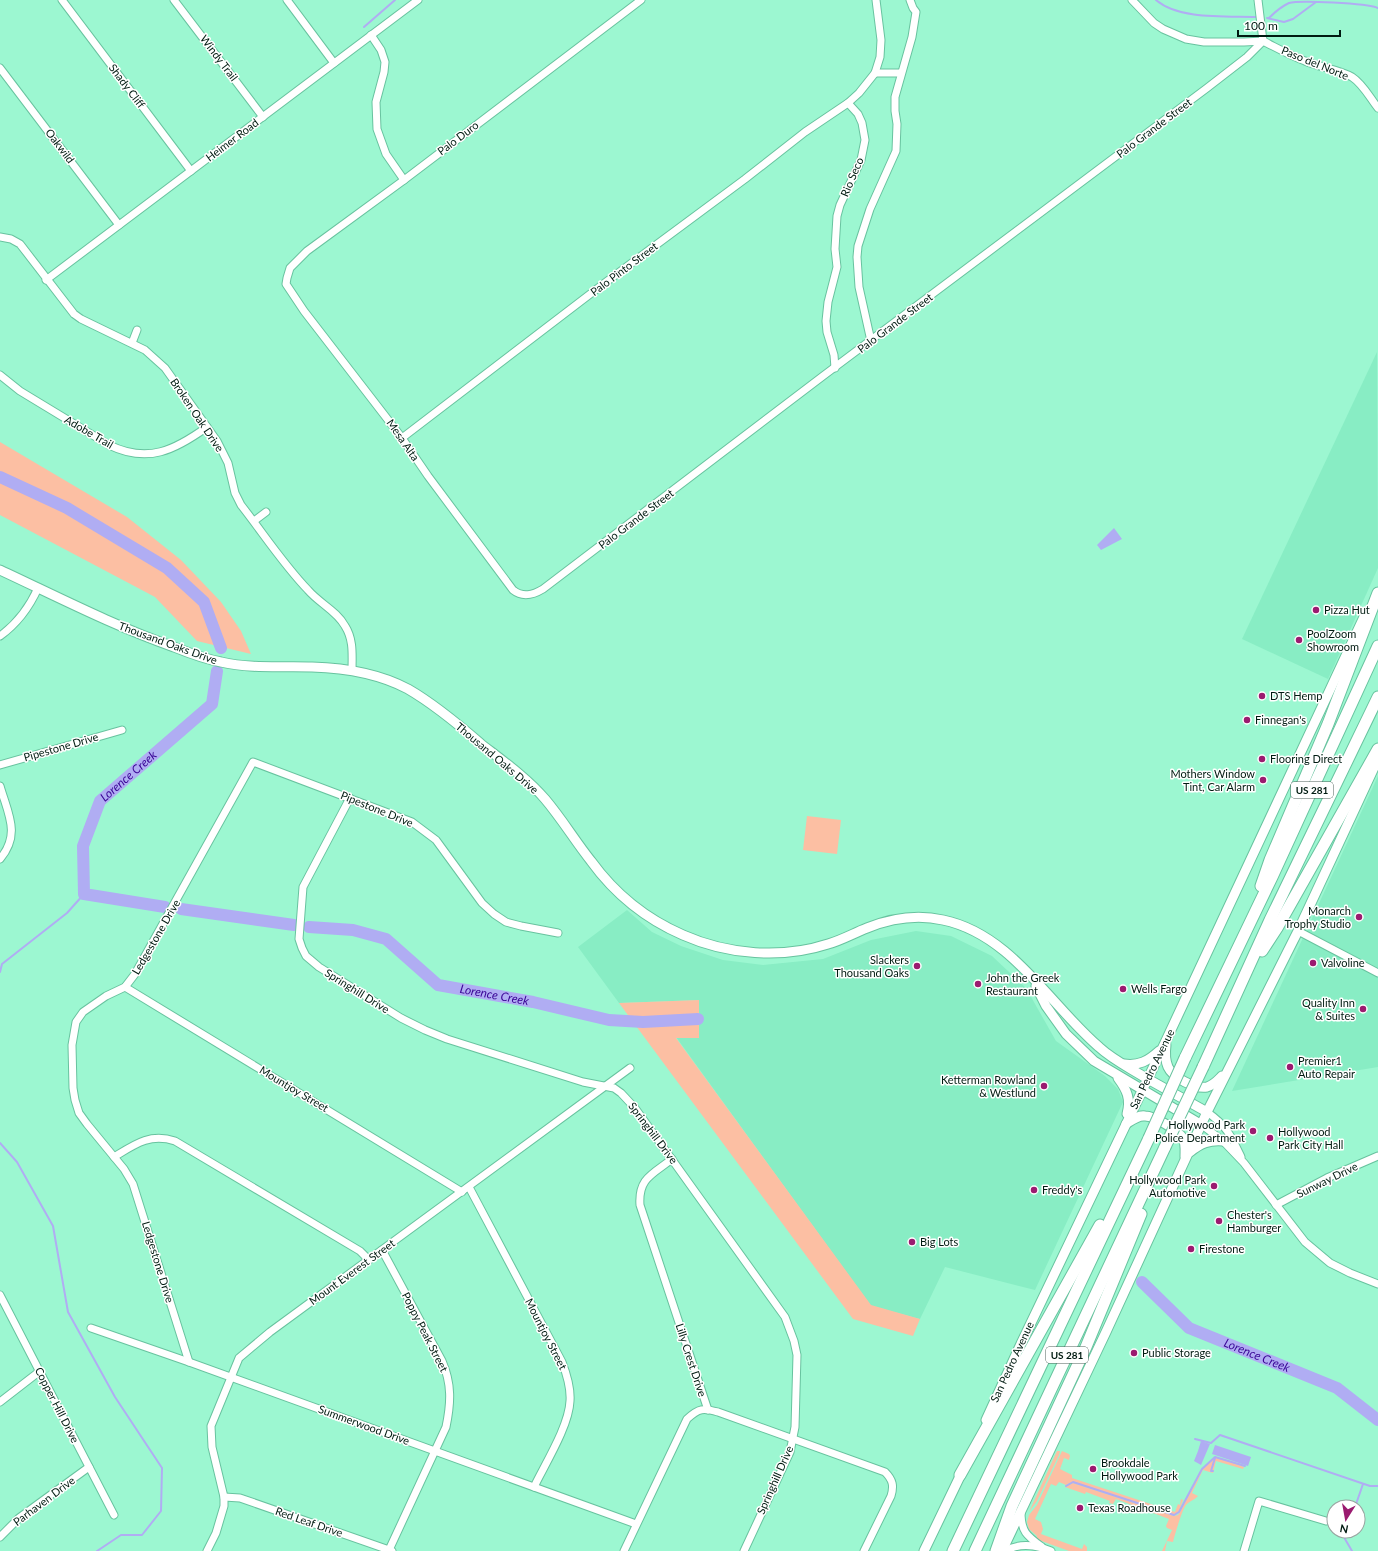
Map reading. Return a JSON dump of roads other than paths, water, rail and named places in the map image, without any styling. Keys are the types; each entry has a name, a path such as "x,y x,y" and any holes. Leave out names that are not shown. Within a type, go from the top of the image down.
{"highway":[{"path":"1244,934 1270,860 1328,724 1378,593"},
{"name":"US 281","path":"953,1551 1149,1138 1378,646"},
{"name":"US 281","path":"974,1551 1243,982 1270,920 1378,696"},
{"path":"1243,982 1277,928 1378,749"},
{"path":"960,1475 1149,1138"},
{"path":"996,1551 1012,1506 1086,1347 1141,1215 1157,1164"}],"main road":[{"name":"Thousand Oaks Drive","path":"0,570 126,630 213,660 248,666 323,667 352,671 381,679 407,689 446,715 532,784 556,812 601,874 617,891 641,912 659,924 681,934 715,946 739,951 761,953 810,949 828,944 891,920 906,917 933,918 948,921 975,931 995,943 1015,960 1055,1001 1064,1014 1101,1050 1121,1064 1207,1112"},
{"name":"San Pedro Avenue","path":"924,1551 1378,587"},
{"path":"1004,1551 1021,1511 1207,1112 1298,931 1378,759"},
{"name":"Thousand Oaks Drive","path":"1033,980 1046,1006 1066,1034 1094,1061 1202,1125"},
{"path":"1121,1064 1140,1064 1150,1059 1164,1043"},
{"path":"1164,1043 1168,1068 1173,1074 1187,1083 1207,1087 1218,1081 1228,1068"},
{"path":"1116,1074 1127,1090 1129,1099 1125,1125"},
{"path":"1125,1125 1139,1116 1147,1116 1176,1131 1183,1138 1185,1144 1184,1164"},
{"path":"1189,1152 1202,1143 1211,1140 1223,1141"}],"street":[{"name":"Shady Cliff","path":"62,0 191,171"},
{"name":"Windy Trail","path":"174,0 263,117"},
{"path":"287,0 334,63"},
{"name":"Heimer Road","path":"46,280 418,0"},
{"name":"Palo Duro","path":"286,284 290,268 303,255 641,0"},
{"path":"848,103 859,93 875,73 881,51 876,0"},
{"path":"871,341 860,292 857,257 858,246 870,209 896,151 897,124 894,111 895,97 916,18 916,12 910,0"},
{"path":"1132,0 1154,23 1163,29 1186,39 1204,42 1244,42 1263,40 1258,0"},
{"path":"371,35 381,50 385,62 384,72 376,102 377,129 386,154 404,180"},
{"name":"Paso del Norte","path":"1263,40 1295,57 1353,78 1360,83 1378,108"},
{"name":"Palo Grande Street","path":"521,594 528,595 543,589 1207,88 1247,57 1263,40"},
{"name":"Oakwild","path":"0,68 119,225"},
{"path":"875,73 901,73"},
{"name":"Rio Seco","path":"835,368 834,355 827,332 826,321 828,302 837,267 835,249 837,216 840,205 861,160 865,140 862,123 858,114 848,103"},
{"name":"Palo Pinto Street","path":"402,438 602,284 745,179 805,132 848,103"},
{"name":"Broken Oak Drive","path":"0,237 11,239 20,244 69,309 81,319 132,343 151,355 165,368 217,441 224,455 235,493 241,505 301,582 345,625 351,641 352,671"},
{"name":"Mesa Alta","path":"286,284 304,311 402,438 428,476 513,590 521,594"},
{"path":"132,343 137,330"},
{"name":"Adobe Trail","path":"0,376 20,391 109,445 124,451 148,454 163,452 182,444 207,427"},
{"path":"254,521 266,512"},
{"path":"0,636 20,618 31,602 38,588"},
{"name":"Pipestone Drive","path":"0,765 122,730"},
{"name":"Pipestone Drive","path":"252,762 403,818 429,833 436,840 482,903 500,918 521,926 558,933"},
{"name":"Ledgestone Drive","path":"189,1362 136,1189 124,1169 86,1124 79,1113 73,1088 72,1045 76,1022 83,1012 106,996 125,987 135,974 252,762"},
{"path":"0,786 12,828 9,846 0,859"},
{"name":"Springhill Drive","path":"350,798 303,887 299,939 306,956 325,971 401,1018 425,1030 446,1039 582,1082 606,1086 620,1093 629,1100 778,1305 788,1322 797,1356 796,1415 793,1439 790,1452 744,1551"},
{"path":"1298,931 1378,972"},
{"name":"Mountjoy Street","path":"125,987 462,1192"},
{"name":"Mount Everest Street","path":"207,1551 216,1533 224,1506 224,1497 215,1464 211,1426 239,1358 270,1332 630,1068"},
{"path":"1207,1112 1219,1120 1230,1133 1244,1163"},
{"path":"1202,1125 1223,1141 1244,1163 1305,1242 1330,1263 1378,1284"},
{"path":"114,1157 147,1139 165,1138 175,1142 360,1251 369,1260"},
{"name":"Sunway Drive","path":"1276,1205 1327,1178 1378,1156"},
{"name":"Lilly Crest Drive","path":"624,1551 687,1419 695,1411 702,1409 708,1410 640,1205 639,1195 642,1185 646,1179 672,1159"},
{"name":"Mountjoy Street","path":"468,1187 562,1362 568,1378 570,1403 566,1419 534,1487"},
{"name":"Poppy Peak Street","path":"382,1250 442,1361 451,1392 446,1427 391,1550"},
{"name":"Copper Hill Drive","path":"0,1295 114,1515"},
{"name":"Summerwood Drive","path":"91,1328 636,1524"},
{"path":"0,1402 40,1371"},
{"path":"708,1410 718,1412 885,1472 890,1477 893,1485 891,1496 864,1551"},
{"name":"Parhaven Drive","path":"0,1537 19,1518 89,1467"},
{"name":"Red Leaf Drive","path":"224,1497 240,1498 391,1550"},
{"path":"1244,1551 1259,1502 1326,1521"},
{"path":"1021,1511 1021,1524 1023,1530 1042,1548"},
{"path":"1004,1551 1016,1546 1042,1548 1051,1551"}],"waterway":[{"path":"364,27 395,0"},
{"path":"1156,0 1177,11 1190,14 1203,16 1256,17"},
{"path":"1269,18 1283,6 1295,2 1348,3 1378,8"},
{"path":"1267,18 1284,22 1293,19 1316,2"},
{"name":"Lorence Creek","path":"0,477 67,508 167,568 204,602 221,648"},
{"name":"Lorence Creek","path":"165,907 84,894 83,846 100,801 212,704 217,671"},
{"path":"0,972 2,964 67,913 84,894"},
{"name":"Lorence Creek","path":"181,909 294,925"},
{"name":"Lorence Creek","path":"309,927 353,930 386,939 438,985 533,1002 609,1020 643,1022 698,1019"},
{"path":"0,1143 17,1162 53,1226 68,1312 115,1397 162,1468 161,1511 142,1535 121,1535 97,1551"},
{"name":"Lorence Creek","path":"1142,1282 1189,1328 1337,1388 1378,1420"},
{"path":"1195,1439 1211,1443 1220,1435 1370,1486 1378,1486"},
{"path":"1066,1486 1073,1482 1174,1515 1179,1512 1202,1469 1215,1457 1245,1466"},
{"path":"1213,1471 1211,1471 1215,1458"},
{"path":"1358,1499 1363,1484"},
{"path":"1345,1539 1352,1551"}],"place":[{"name":"Pizza Hut","path":"1316,610"},
{"name":"PoolZoom Showroom","path":"1299,640"},
{"name":"DTS Hemp","path":"1262,696"},
{"name":"Finnegan's","path":"1247,720"},
{"name":"Flooring Direct","path":"1262,759"},
{"name":"Mothers Window Tint, Car Alarm","path":"1263,780"},
{"name":"Monarch Trophy Studio","path":"1359,917"},
{"name":"Valvoline","path":"1313,963"},
{"name":"Slackers Thousand Oaks","path":"917,966"},
{"name":"John the Greek Restaurant","path":"978,984"},
{"name":"Wells Fargo","path":"1123,989"},
{"name":"Quality Inn & Suites","path":"1363,1009"},
{"name":"Premier1 Auto Repair","path":"1290,1067"},
{"name":"Ketterman Rowland & Westlund","path":"1044,1086"},
{"name":"Hollywood Park Police Department","path":"1253,1131"},
{"name":"Hollywood Park City Hall","path":"1270,1138"},
{"name":"Hollywood Park Automotive","path":"1214,1186"},
{"name":"Freddy's","path":"1034,1190"},
{"name":"Chester's Hamburger","path":"1219,1221"},
{"name":"Big Lots","path":"912,1242"},
{"name":"Firestone","path":"1191,1249"},
{"name":"Public Storage","path":"1134,1353"},
{"name":"Brookdale Hollywood Park","path":"1093,1469"},
{"name":"Texas Roadhouse","path":"1080,1508"}]}
